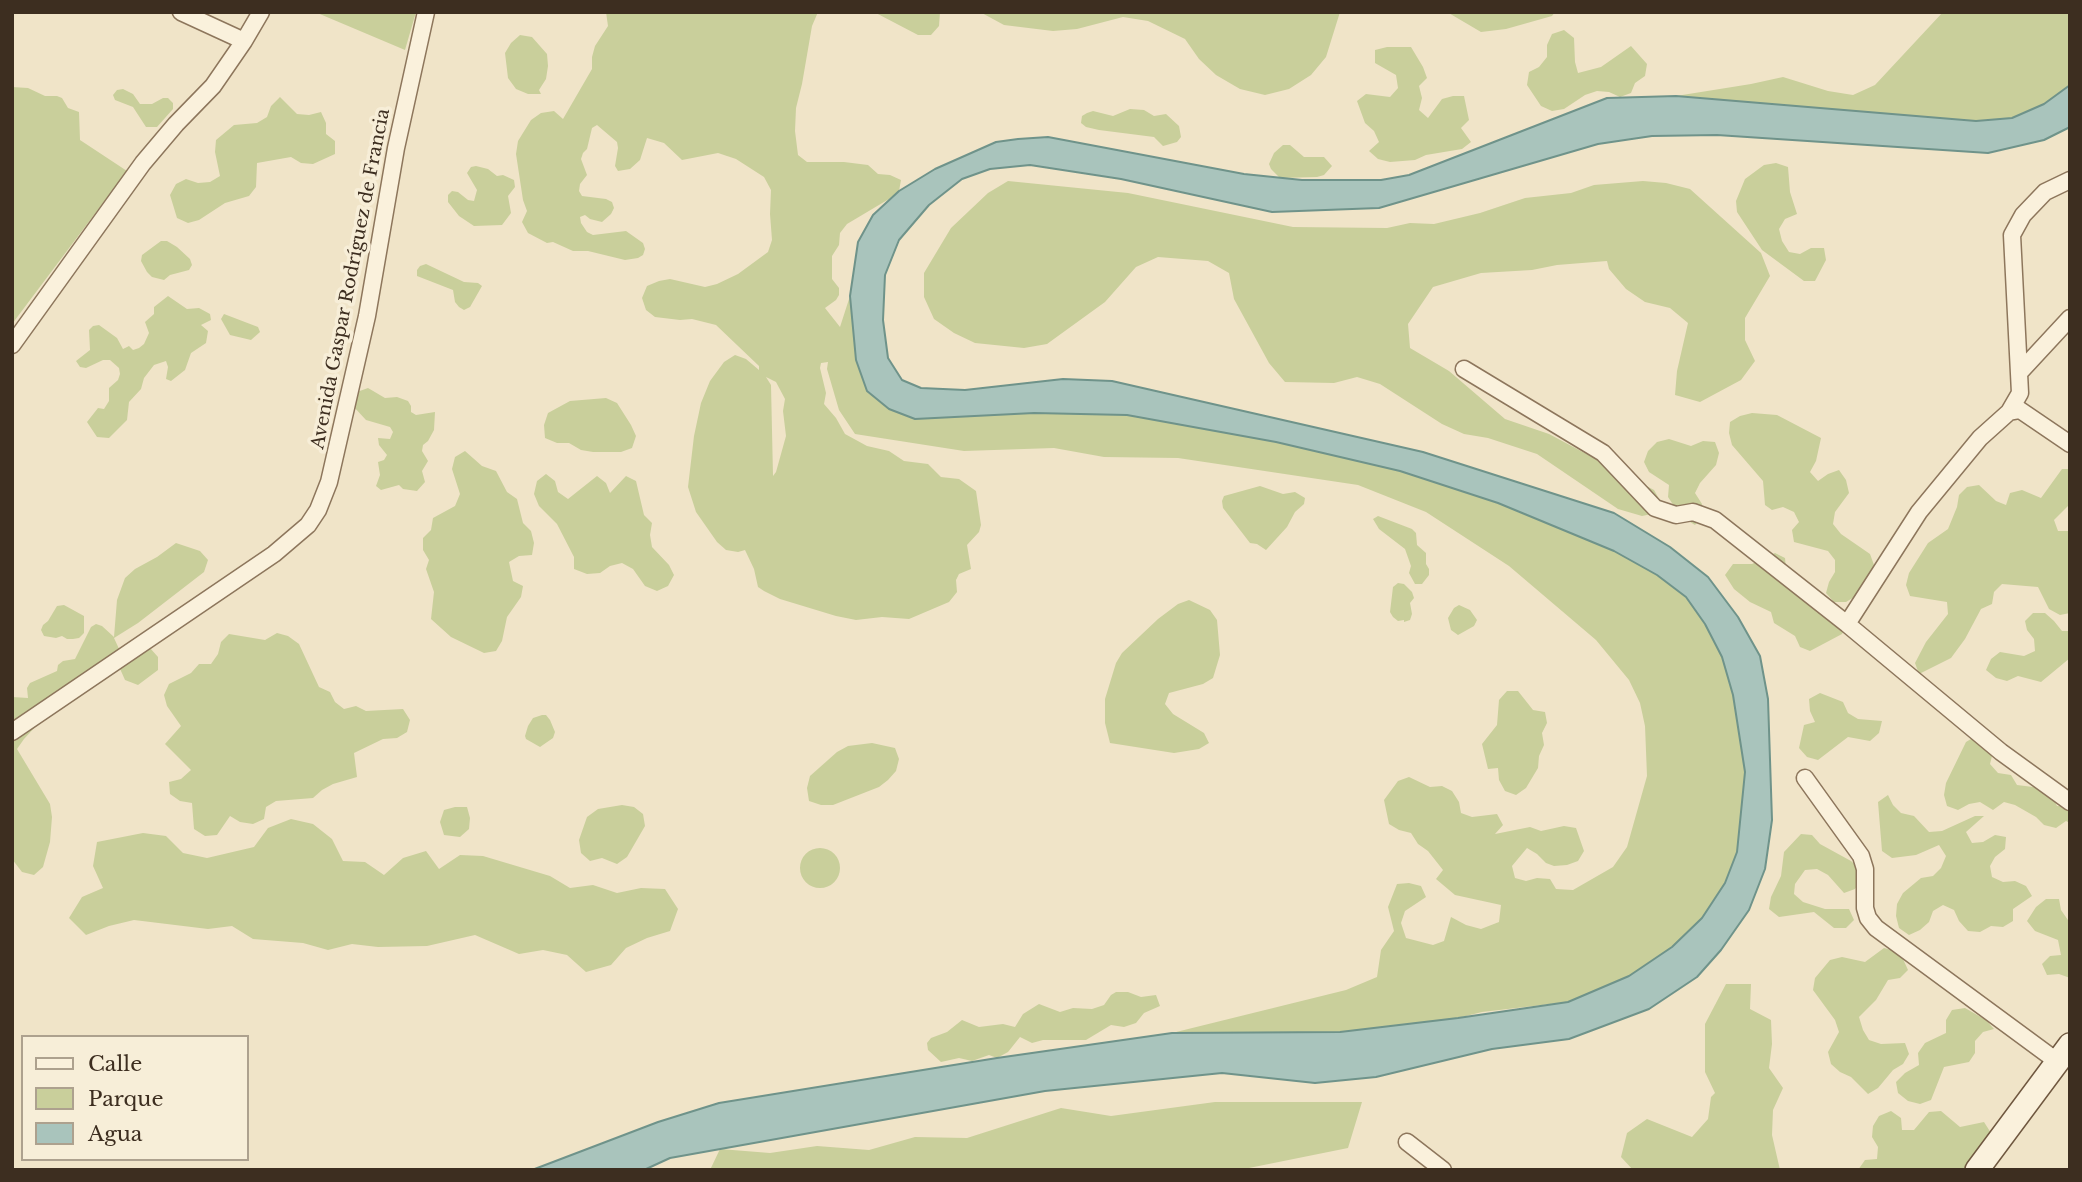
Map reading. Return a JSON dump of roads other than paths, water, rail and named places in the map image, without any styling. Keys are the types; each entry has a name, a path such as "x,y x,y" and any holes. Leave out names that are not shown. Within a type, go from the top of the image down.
{"street":[{"path":"181,12 244,41"},
{"path":"12,345 143,163 213,86 261,12"},
{"name":"Avenida Gaspar Rodríguez de Francia","path":"12,732 274,554 308,525 318,510 329,481 367,316 396,148 426,12"},
{"path":"1847,624 1919,512 1980,438 2009,412 2020,393 2012,235 2022,215 2045,192 2070,180"},
{"path":"2019,373 2070,318"},
{"path":"1464,369 1603,453 1655,508 1676,515 1693,512 1715,520 2001,751 2070,802"},
{"path":"2009,412 2020,410 2070,444"},
{"path":"1805,778 1861,856 1865,869 1865,908 1868,918 1876,928 2064,1054 1977,1170"},
{"path":"1407,1142 1443,1170"}],"water":[{"path":"2070,85 2070,127 2044,140 1988,153 1717,135 1652,136 1598,144 1379,208 1272,212 1121,179 1030,165 990,169 962,179 929,205 899,240 885,275 883,320 888,358 902,380 921,388 965,390 1063,379 1112,381 1423,452 1614,513 1670,547 1708,577 1738,617 1760,656 1768,699 1772,820 1765,869 1749,910 1721,950 1697,977 1649,1009 1569,1039 1492,1049 1376,1077 1315,1083 1222,1073 1045,1091 670,1158 644,1170 532,1170 658,1122 719,1103 1172,1033 1340,1032 1568,1002 1629,976 1672,947 1702,918 1725,883 1737,852 1745,772 1733,695 1722,657 1705,624 1686,597 1657,575 1614,551 1498,503 1400,471 1276,442 1127,415 1034,413 915,419 889,409 867,391 856,360 850,296 858,242 873,215 899,191 935,169 996,142 1018,139 1048,137 1244,174 1302,180 1381,180 1409,175 1607,98 1676,96 1976,121 2012,118 2044,104"}]}
